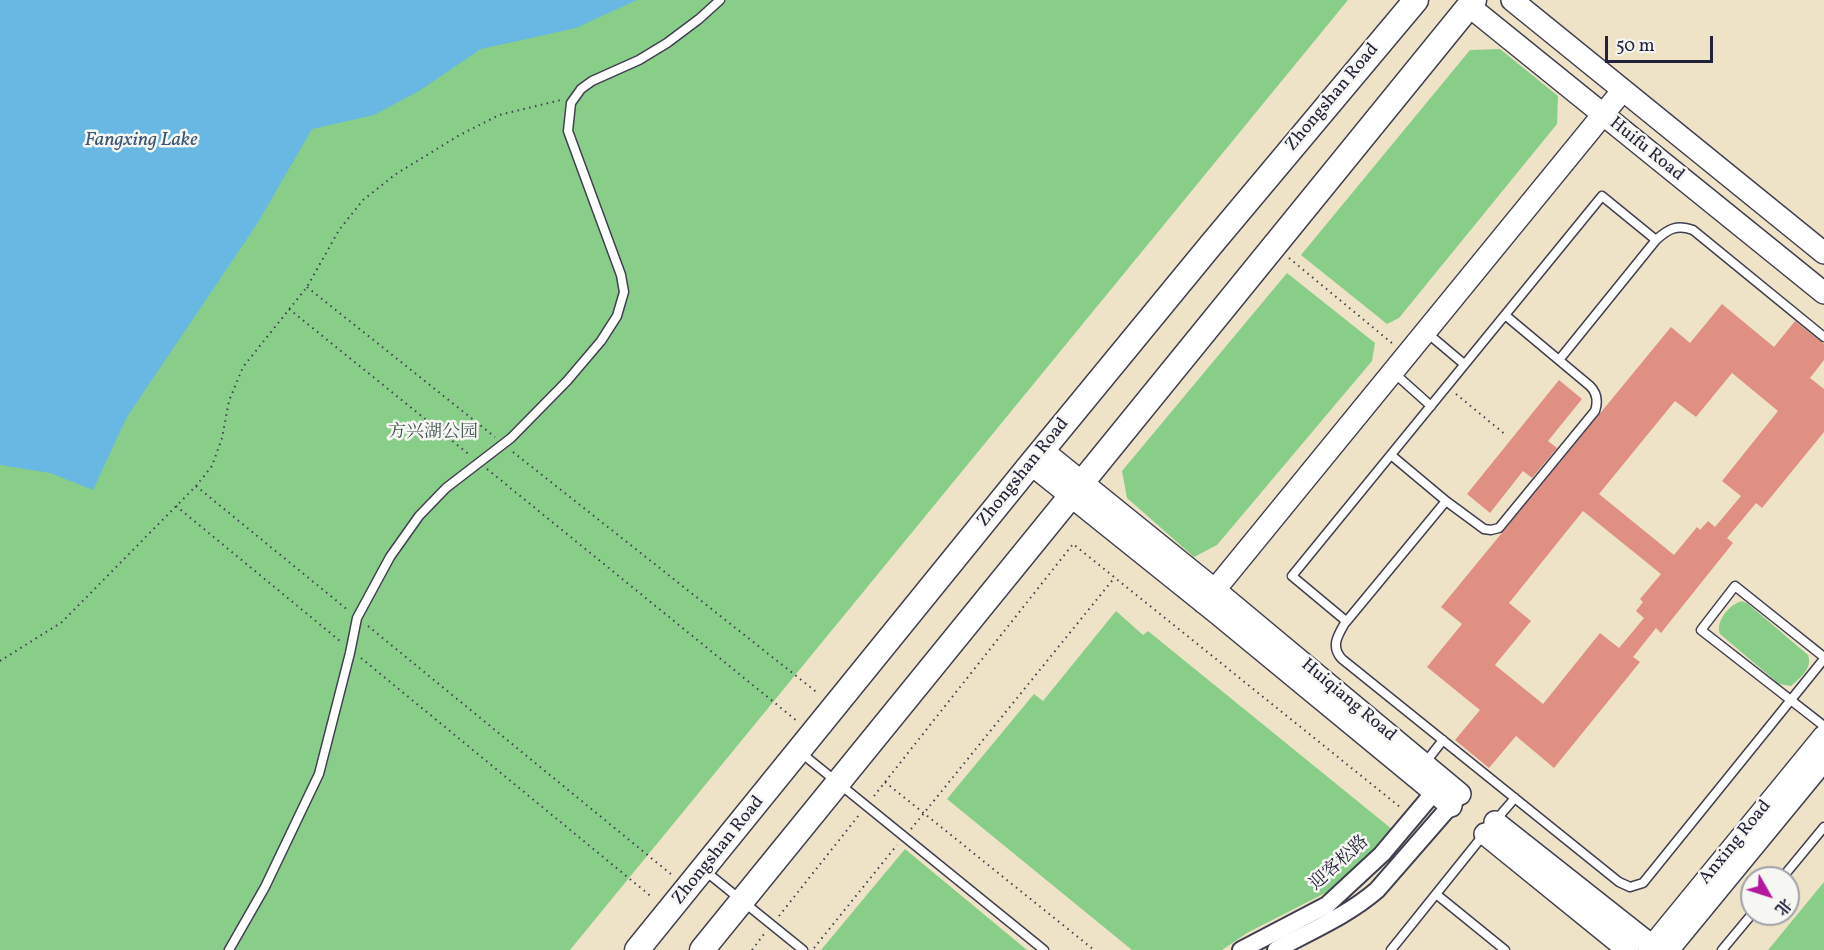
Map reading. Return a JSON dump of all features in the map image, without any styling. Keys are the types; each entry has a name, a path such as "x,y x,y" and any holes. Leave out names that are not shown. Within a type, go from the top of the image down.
{"main road":[{"name":"Zhongshan Road","path":"637,950 1036,457 1416,0"},
{"path":"702,950 1471,3"}],"street":[{"name":"Huifu Road","path":"1512,0 1824,253"},
{"name":"Huifu Road","path":"1471,3 1603,115 1824,293"},
{"path":"1210,597 1623,90"},
{"name":"Huiqiang Road","path":"1036,457 1210,597 1447,794"},
{"name":"Anxing Road","path":"1656,949 1824,736"},
{"name":"Anxing Road","path":"1656,949 1824,760"},
{"name":"迎客松路","path":"1241,950 1327,905 1382,854 1413,817 1447,794"},
{"name":"迎客松路","path":"1276,950 1348,913 1377,891 1447,794"},
{"path":"1490,828 1656,949"},
{"path":"1490,828 1628,950"}],"lane":[{"path":"229,950 265,887 319,774 357,618 390,557 419,516 446,488 503,444 567,381 601,341 617,316 624,292 621,275 568,131 571,103 592,81 639,60 667,43 720,0"},
{"path":"1346,622 1292,576 1464,364 1602,196 1656,240"},
{"path":"1559,360 1656,240 1678,226 1693,230 1824,337"},
{"path":"1391,455 1446,501 1480,526 1491,531 1499,528 1595,411 1597,397 1593,390 1505,315"},
{"path":"1426,332 1464,364"},
{"path":"1393,372 1431,405"},
{"path":"1446,501 1346,622 1335,641 1338,654 1619,882 1636,886 1642,883 1791,700 1824,658 1735,586 1701,630 1791,700 1824,726"},
{"path":"1419,771 1443,740"},
{"path":"806,743 838,783 1044,950"},
{"path":"1391,950 1515,798"},
{"path":"1792,866 1824,827"},
{"path":"704,870 803,950"},
{"path":"1436,894 1505,950"},
{"path":"1722,950 1742,926"}],"path":[{"path":"0,661 62,622 196,486 212,466 222,438 229,401 243,367 307,287 339,230 363,200 396,174 458,136 499,115 576,96"},
{"path":"1274,246 1406,356"},
{"path":"307,287 835,707"},
{"path":"289,309 479,463 806,743"},
{"path":"1446,387 1507,436"},
{"path":"196,486 688,888"},
{"path":"176,506 669,911"},
{"path":"752,950 1073,544 1413,817"},
{"path":"812,950 1115,577"},
{"path":"885,782 1094,950"}],"green space":[{"name":"方兴湖公园","path":"0,0 1348,0 570,950 0,950"},
{"path":"1500,49 1558,96 1557,124 1399,318 1387,324 1301,255 1470,50"},
{"path":"1287,273 1375,343 1372,361 1217,545 1194,557 1127,498 1122,471"},
{"path":"1742,601 1808,655 1807,668 1791,686 1779,684 1720,634 1720,624 1725,614"},
{"path":"1116,611 1143,635 1148,631 1393,830 1350,878 1247,933 1222,950 1132,950 947,799 1034,694 1043,701"},
{"path":"905,849 1027,950 821,950"},
{"path":"1824,882 1824,950 1768,950 1788,926 1800,926 1800,911"}],"water":[{"name":"Fangxing Lake","path":"0,0 637,0 576,28 481,49 419,91 374,115 312,129 257,224 127,417 93,490 50,473 0,465"}],"building":[{"path":"1722,304 1774,347 1795,321 1824,344 1824,360 1810,378 1824,389 1824,432 1762,508 1756,503 1727,538 1733,543 1661,633 1656,628 1633,657 1640,662 1554,768 1516,736 1489,768 1455,740 1480,710 1427,667 1462,624 1441,607 1671,327 1690,343","holes":["1732,373 1778,411 1722,481 1741,496 1715,527 1708,521 1700,530 1697,527 1674,555 1599,494 1675,401 1696,417","1583,511 1661,574 1640,599 1643,602 1636,611 1644,618 1619,648 1600,633 1543,704 1495,665 1531,621 1509,603"]},
{"path":"1559,380 1582,399 1548,441 1557,448 1532,478 1523,471 1490,513 1467,494"}]}
